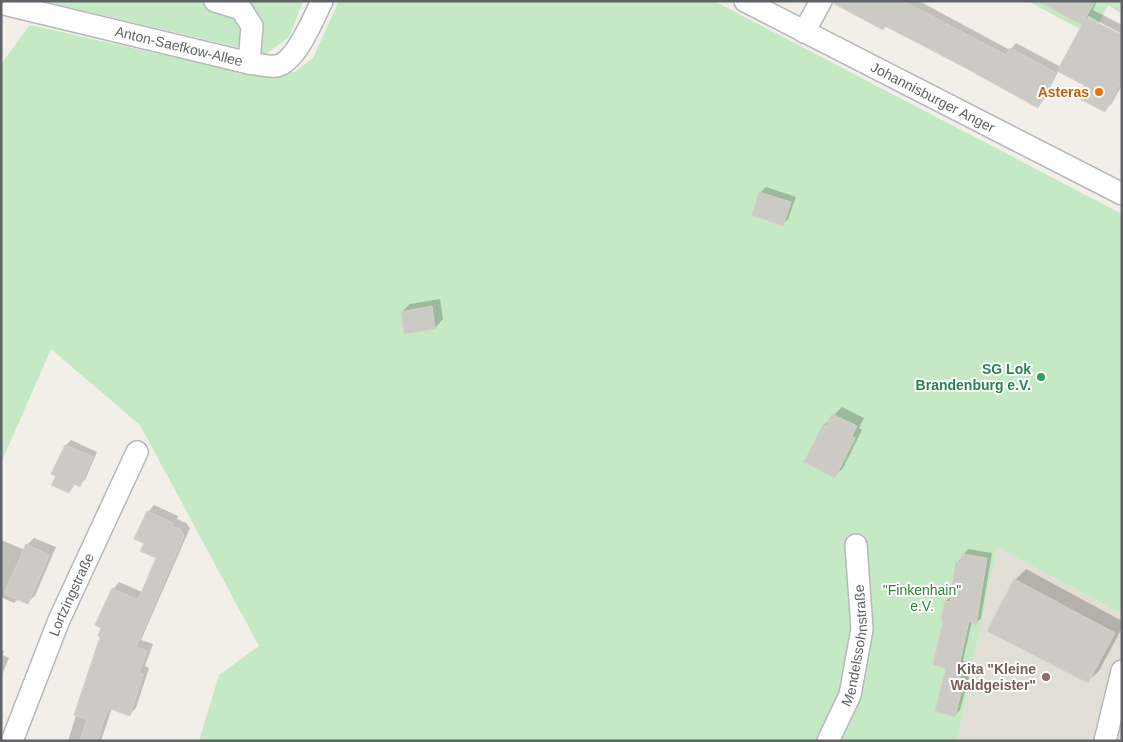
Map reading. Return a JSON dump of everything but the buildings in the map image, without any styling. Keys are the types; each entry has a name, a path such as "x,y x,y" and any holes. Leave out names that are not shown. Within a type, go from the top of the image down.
{"street":[{"path":"215,1 242,9 252,26 249,63"},
{"name":"Anton-Saefkow-Allee","path":"4,3 249,63 277,66 290,58 305,35 322,1"},
{"name":"Johannisburger Anger","path":"745,1 1122,194"},
{"path":"804,32 821,1"},
{"name":"Lortzingstraße","path":"12,741 59,620 137,452"},
{"name":"Mendelssohnstraße","path":"828,741 850,696 862,629 856,546"},
{"path":"1105,741 1122,671"}],"shaded area":[{"name":"Kita \"Kleine Waldgeister\"","path":"997,547 1122,614 1122,741 957,741"}],"green space":[{"path":"43,1 303,1 289,37 266,54"},
{"name":"\"Finkenhain\" e.V.","path":"339,1 714,1 1122,214 1122,614 997,547 957,741 199,741 219,675 259,646 140,425 51,349 1,463 1,64 30,25 257,76 295,72 313,58"},
{"path":"1028,1 1122,1 1122,14 1108,5 1093,36"}],"place":[{"name":"Asteras","path":"1099,92"},
{"name":"SG Lok Brandenburg e.V.","path":"1041,377"},
{"name":"Kita \"Kleine Waldgeister\"","path":"1046,677"}]}
